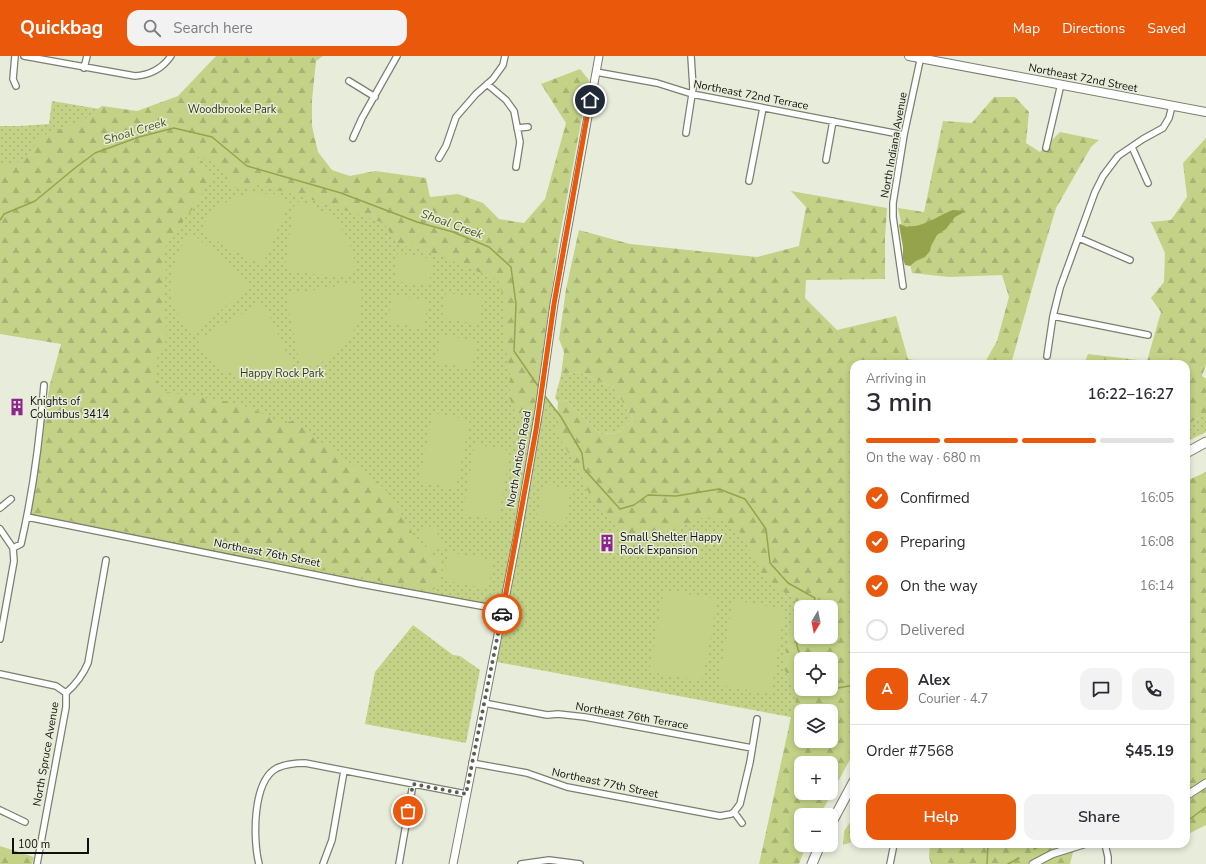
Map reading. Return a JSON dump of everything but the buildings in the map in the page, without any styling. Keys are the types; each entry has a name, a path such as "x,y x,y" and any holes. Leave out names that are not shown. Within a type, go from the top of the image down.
{"main road":[{"name":"Northeast 72nd Street","path":"910,56 1206,112"},
{"path":"1190,451 1206,442"},
{"path":"838,811 850,788"},
{"path":"812,864 817,852"}],"street":[{"path":"15,56 13,79 16,86"},
{"path":"24,56 135,76 148,74 164,65 171,56"},
{"path":"84,68 87,56"},
{"path":"353,138 397,56"},
{"path":"439,158 446,146 456,117 476,94 493,79 503,65 505,56"},
{"name":"North Antioch Road","path":"452,864 503,610 546,368 554,304 599,56"},
{"path":"686,132 692,94 693,75 691,56"},
{"name":"North Indiana Avenue","path":"903,286 893,217 893,203 904,135 921,57"},
{"name":"Northeast 72nd Terrace","path":"596,72 657,83 692,94 904,135"},
{"path":"349,81 375,97"},
{"path":"488,84 506,100 514,111 520,142 516,168"},
{"path":"1046,148 1061,84"},
{"path":"1047,356 1053,316 1060,288 1095,192 1103,176 1118,156 1163,128 1169,118 1172,106"},
{"path":"749,181 763,108"},
{"path":"826,160 833,121"},
{"path":"518,128 528,127"},
{"path":"1132,146 1148,183"},
{"path":"1079,238 1130,260"},
{"path":"1053,316 1148,335"},
{"path":"13,548 21,544 27,517 44,385"},
{"path":"0,508 11,499"},
{"name":"Northeast 76th Street","path":"27,517 361,584 503,610"},
{"path":"0,529 13,548 14,561 0,639"},
{"name":"North Spruce Avenue","path":"37,864 66,707 66,694 86,669 88,663 106,560"},
{"path":"0,674 56,686 66,694"},
{"name":"Northeast 76th Terrace","path":"484,703 547,715 558,714 585,717 752,748"},
{"path":"742,822 734,812 740,804 752,748 756,719"},
{"path":"259,864 256,820 260,792 263,782 276,768 292,763 304,763 466,794"},
{"name":"Northeast 77th Street","path":"472,763 527,773 567,787 720,816 727,816 734,812"},
{"path":"323,864 332,840 344,771"},
{"path":"1190,793 1206,783"},
{"path":"399,864 413,784"},
{"path":"0,810 25,822"},
{"path":"890,864 893,848"},
{"path":"1033,864 1052,854 1071,848"},
{"path":"1106,848 1108,864"},
{"path":"521,864 549,860 579,864"}],"green space":[{"name":"Woodbrooke Park","path":"216,56 323,56 316,61 312,100 312,126 318,152 332,170 350,176 375,171 426,178 430,197 458,194 483,203 499,219 524,223 545,199 566,123 541,84 580,69 589,80 559,240 533,420 516,414 510,399 510,372 503,335 503,296 498,280 433,253 397,244 384,223 327,204 260,185 244,188 231,188 227,173 214,163 196,155 206,167 211,178 191,211 170,238 163,254 166,267 164,299 167,332 165,344 156,361 158,387 166,392 231,402 251,408 285,423 294,420 315,439 329,446 336,453 371,477 385,489 396,504 419,543 429,555 444,558 438,586 431,591 31,513 50,384 61,344 0,334 0,163 12,166 29,154 39,137 82,121 102,106 137,111 178,96"},
{"path":"994,97 1015,97 1029,112 1026,143 1040,152 1060,132 1099,140 1091,147 1056,208 1012,360 986,360 997,341 1009,297 1002,275 949,277 912,273 898,208 924,212 943,121 972,123"},
{"name":"Happy Rock Park","path":"52,101 153,118 259,168 511,267 514,351 561,417 719,489 796,600 794,600 794,644 801,644 801,652 794,652 794,696 831,696 831,704 794,704 794,718 497,662 508,608 27,517 50,384 102,313 0,304 0,126 49,124"},
{"path":"1206,138 1206,365 1202,376 1206,379 1206,414 1190,423 1190,360 1147,360 1161,312 1151,298 1164,282 1165,253 1151,222 1171,220 1187,197 1183,163"},
{"path":"791,191 887,208 885,279 806,280 805,298 837,330 896,316 908,359 914,360 850,360 850,759 838,782 838,756 794,756 794,800 828,800 824,808 794,808 794,852 803,852 799,864 759,864 794,706 794,748 838,748 838,704 795,704 797,696 838,696 838,652 794,652 794,685 784,669 788,636 794,613 794,644 838,644 838,600 794,600 764,577 740,532 723,521 703,518 655,535 640,537 630,547 618,545 618,528 607,512 591,497 578,469 556,432 558,402 566,400 601,434 618,433 633,419 614,388 579,372 561,375 564,352 559,339 566,289 579,230 630,244 757,257 799,246 806,207"},
{"path":"247,193 274,194 290,201 264,262 259,264 200,232 206,221 222,204"},
{"path":"295,201 310,205 333,217 348,238 355,262 353,277 289,272 285,267"},
{"path":"192,233 247,281 247,288 192,336 181,322 170,296 171,272 180,248"},
{"path":"398,253 433,259 429,286 395,281"},
{"path":"360,282 362,297 359,322 345,346 319,364 301,368 287,301 291,294"},
{"path":"446,293 483,298 479,324 442,318"},
{"path":"392,295 428,300 424,328 388,323"},
{"path":"257,305 265,307 295,370 279,378 252,380 225,371 206,355 197,340"},
{"path":"441,335 477,341 472,368 436,363"},
{"path":"1088,354 1139,360 1086,360"},
{"path":"579,372 614,388 633,419 618,433 601,434 566,400 558,402 555,398 561,375"},
{"path":"433,413 470,420 456,489 419,481"},
{"path":"1206,414 1206,432 1190,440 1190,423"},
{"path":"475,444 510,451 498,520 463,514"},
{"path":"1206,472 1206,825 1190,833 1190,479"},
{"path":"543,484 571,489 565,524 537,519"},
{"path":"433,525 444,546 430,553 419,532"},
{"path":"448,552 494,560 488,589 443,580"},
{"path":"664,590 718,599 702,681 649,672"},
{"path":"733,600 785,609 771,694 718,685"},
{"path":"413,625 453,655 460,656 480,670 466,743 365,724 375,672"},
{"path":"850,823 850,843 843,845 844,831"},
{"path":"0,846 34,857 32,864 0,864"},
{"path":"930,848 1083,848 1073,852 1070,864 931,864 929,857"}],"shaded area":[{"path":"953,210 966,211 955,217 946,229 937,235 930,251 925,257 916,261 910,266 905,265 899,225 900,224 907,227 920,225"}],"waterway":[{"name":"Shoal Creek","path":"0,220 4,214 35,201 95,153 139,137 174,128 212,137 247,166 341,193 417,222 453,232 489,247 511,267 516,304 514,351 540,389"},
{"name":"Shoal Creek","path":"544,395 561,417 582,453 584,469 620,509 634,505 648,495 676,496 719,489 745,499 766,529 770,563 788,583 815,598 815,600"},
{"name":"Shoal Creek","path":"797,644 799,652"},
{"name":"Shoal Creek","path":"838,688 850,686"},
{"path":"1190,819 1206,807"},
{"name":"Shoal Creek","path":"987,864 988,848"},
{"path":"1008,864 1019,858"}],"way so far":[{"path":"408,811 413,784 466,794 502,614"}],"place":[{"name":"Knights of Columbus 3414","path":"17,407"},
{"name":"Small Shelter Happy Rock Expansion","path":"607,543"}],"route":[{"path":"502,614 536,430 554,304 590,100"}]}
